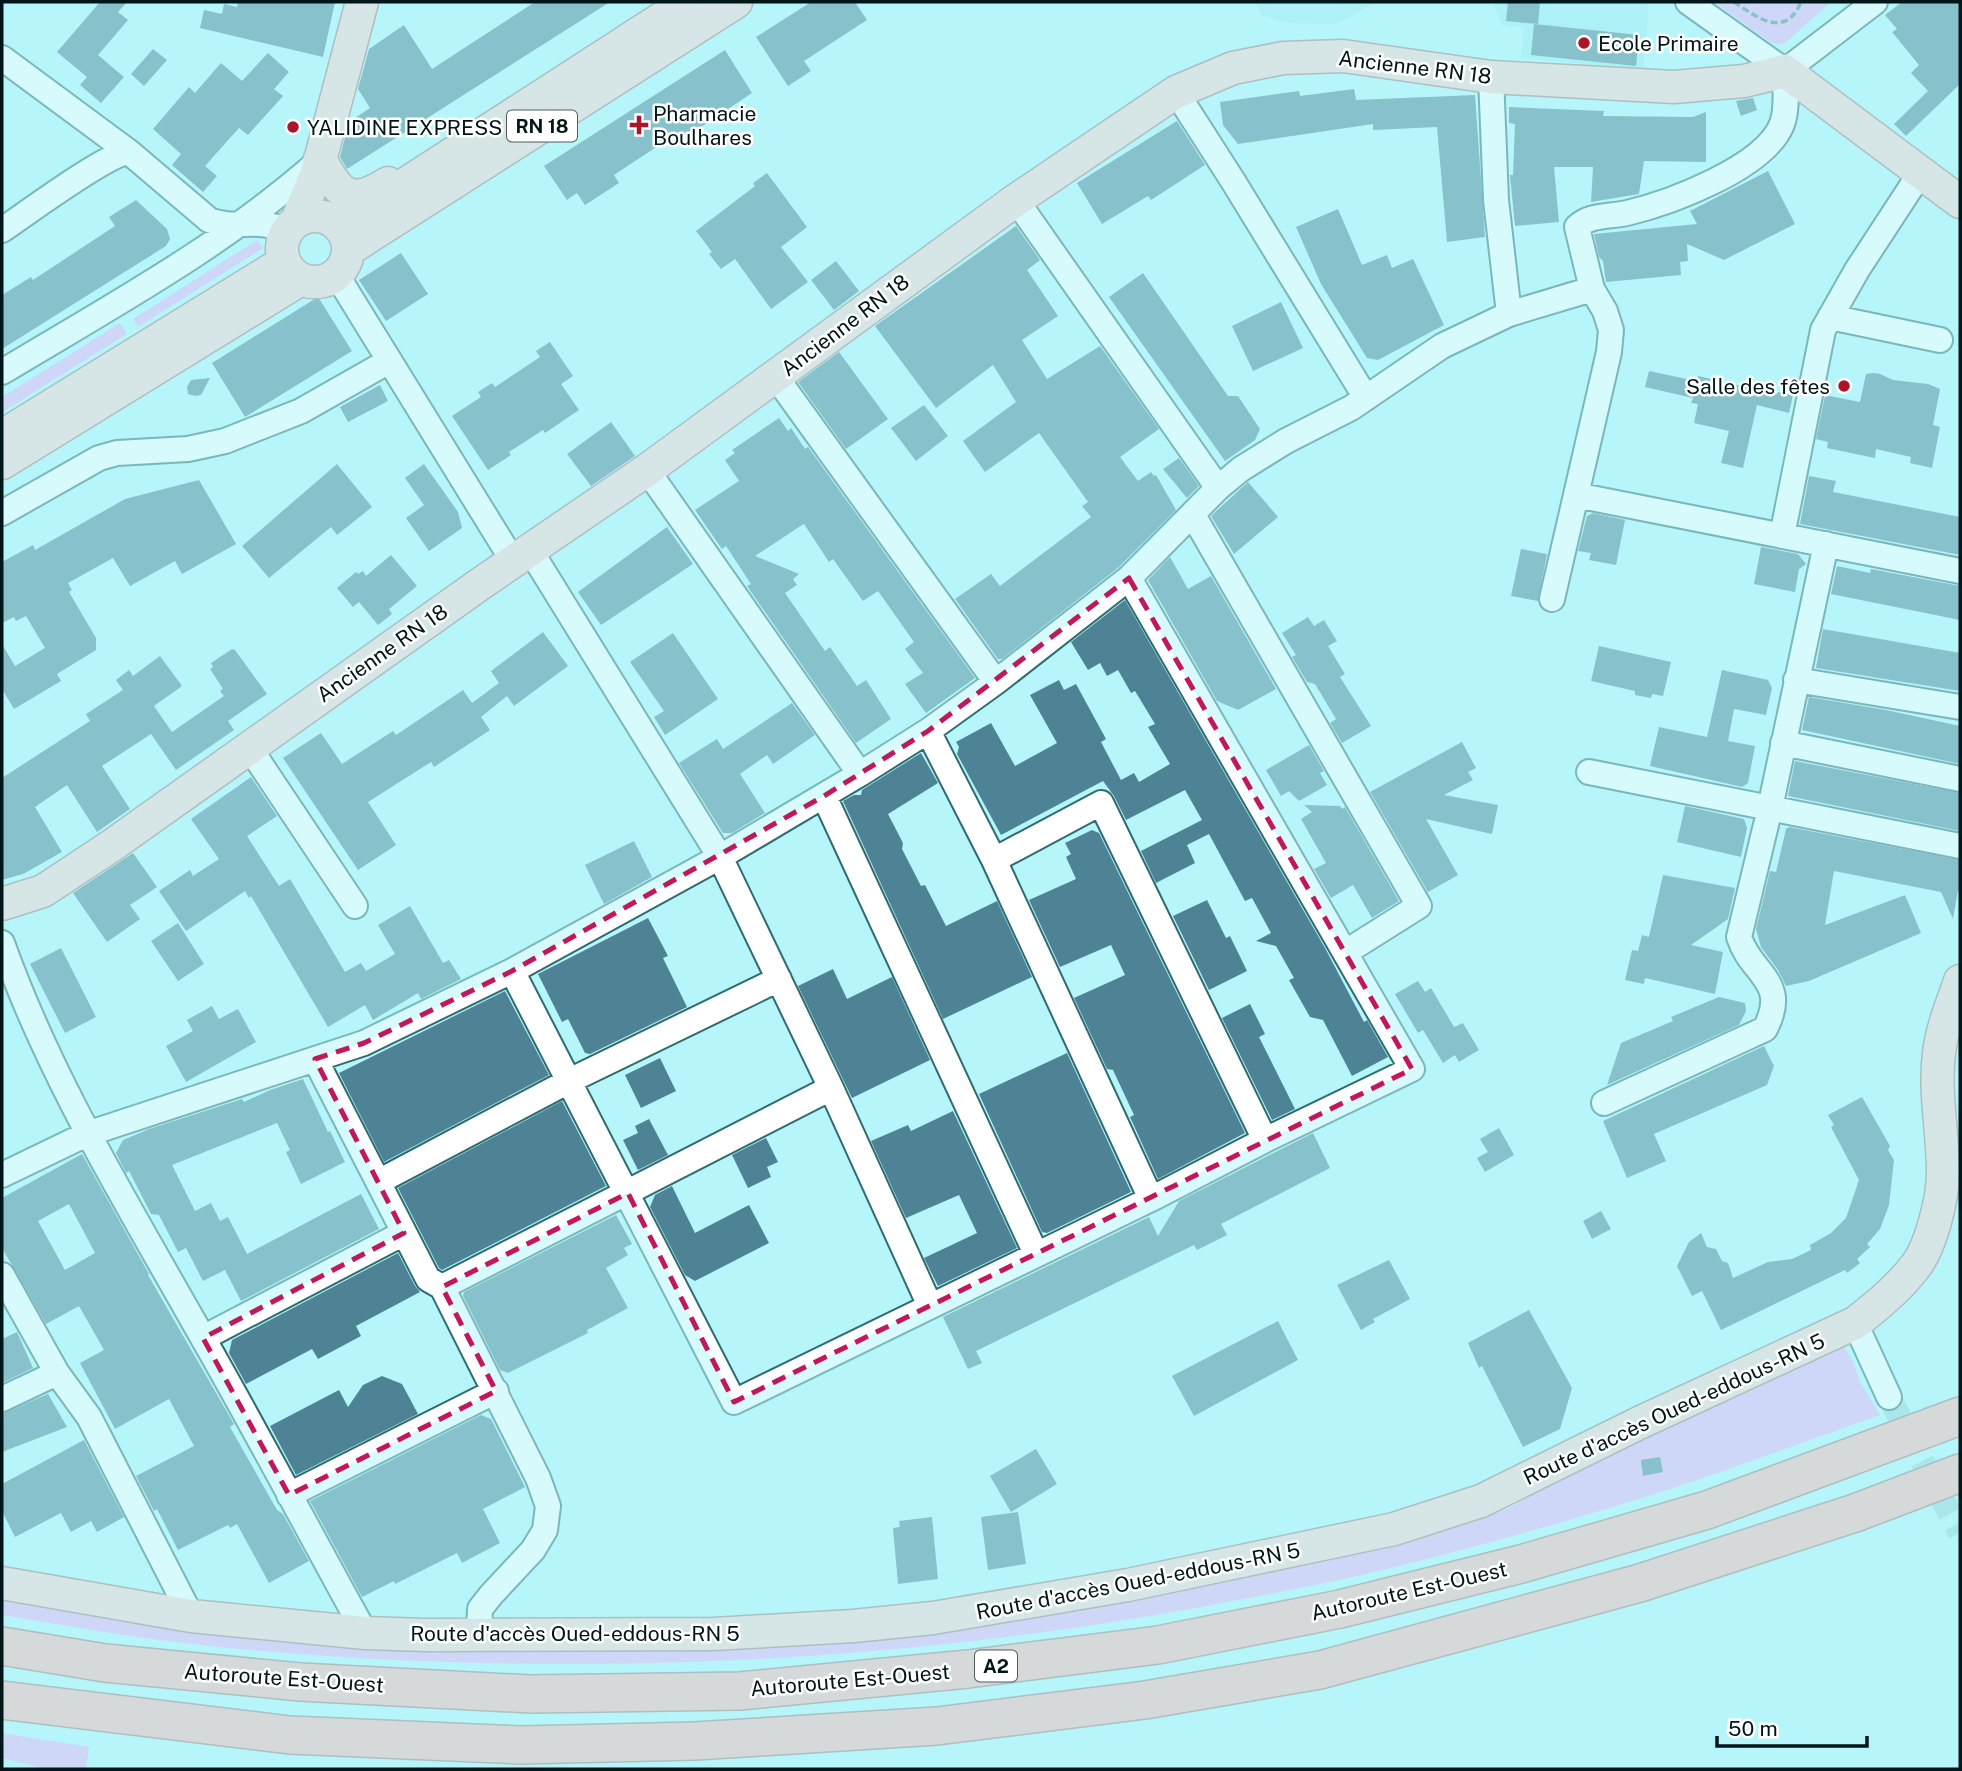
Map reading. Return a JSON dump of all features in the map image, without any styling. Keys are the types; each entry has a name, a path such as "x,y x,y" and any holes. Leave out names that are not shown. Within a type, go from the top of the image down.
{"highway":[{"name":"Autoroute Est-Ouest","path":"2,1646 105,1663 300,1682 531,1694 740,1690 968,1669 1158,1645 1340,1609 1521,1564 1707,1510 1960,1416"},
{"path":"2,1700 290,1735 521,1745 695,1741 937,1726 1145,1700 1320,1670 1640,1583 1855,1513 1960,1473"}],"main road":[{"path":"318,166 321,196 338,243 319,282 292,270 282,246 318,166 362,2"},
{"name":"RN 18","path":"338,243 468,146 687,2"},
{"name":"RN 18","path":"338,243 736,2"},
{"name":"Ancienne RN 18","path":"2,904 43,891 114,844 521,555 647,470 1016,200 1175,92 1233,68 1283,58 1342,56 1491,77 1674,88 1744,81 1786,71"},
{"path":"1786,71 1960,202"},
{"path":"318,166 339,190 361,197 426,160 468,146"},
{"path":"292,226 310,216 338,243"},
{"path":"2,436 292,270"},
{"path":"2,463 292,270"},
{"name":"Route d'accès Oued-eddous-RN 5","path":"2,1583 191,1616 365,1633 715,1634 853,1626 933,1618 1128,1585 1394,1529 1481,1501 1639,1423 1855,1323 1877,1306 1916,1267 1935,1224 1943,1174 1937,1094 1939,1052 1960,981"}],"street":[{"path":"1688,2 1786,71"},
{"path":"1786,71 1875,2"},
{"path":"2,58 130,152 209,220 223,226 240,223 292,226"},
{"path":"1552,599 1609,352 1611,330 1605,311 1592,289 1577,227 1584,220 1623,214 1686,195 1737,167 1764,148 1782,124 1786,71"},
{"path":"1491,77 1496,200 1509,314"},
{"path":"1175,92 1366,398"},
{"path":"2,230 103,163 121,153 130,152"},
{"path":"2,372 115,304 240,223 318,166"},
{"path":"1782,536 1823,330 1857,271 1921,172"},
{"path":"1016,200 1218,488"},
{"path":"338,243 390,361 720,857 831,1088 930,1306"},
{"path":"2,1175 87,1133 364,1043 512,971 720,857 928,731 996,682 1129,578 1218,488 1241,469 1286,441 1351,408 1442,346 1509,314 1592,289"},
{"path":"1830,317 1940,340"},
{"path":"2,513 99,458 117,453 188,449 225,441 301,411 390,361"},
{"path":"776,377 996,682"},
{"path":"647,470 860,774"},
{"path":"1576,495 1960,571"},
{"path":"1193,515 1419,906 1346,952"},
{"path":"1604,1103 1765,1029 1773,1013 1773,995 1766,977 1743,947 1739,937 1770,808 1826,544"},
{"path":"512,971 734,1402 1412,1069 1129,578"},
{"path":"1796,680 1960,707"},
{"path":"928,731 994,860 1151,1199"},
{"path":"1783,743 1960,779"},
{"path":"249,747 355,906"},
{"path":"1589,772 1960,846"},
{"path":"824,796 1036,1254"},
{"path":"994,860 1101,803 1265,1140"},
{"path":"2,943 20,993 87,1133 365,1633"},
{"path":"378,1182 569,1081 779,979"},
{"path":"315,1059 428,1279 442,1287 496,1391 538,1478 548,1506 545,1530 533,1550 480,1609 478,1635"},
{"path":"442,1287 831,1088"},
{"path":"203,1338 404,1233"},
{"path":"2,1275 57,1373 89,1417 191,1616"},
{"path":"1855,1323 1889,1397"},
{"path":"2,1399 57,1373"},
{"path":"289,1495 496,1391"}],"path":[{"path":"1734,2 1764,22 1779,23 1790,18 1801,2"}],"highlighted area":[{"path":"1129,578 1412,1069 734,1402 628,1193 442,1287 496,1391 289,1495 203,1338 404,1233 315,1059 364,1043 512,971 824,796 928,731"}],"shaded area":[{"path":"1255,2 1377,2 1336,24 1287,23 1262,15"},
{"name":"Ecole Primaire","path":"1492,2 1647,2 1649,4 1643,70 1521,58 1524,28 1503,25"},
{"path":"1714,2 1831,2 1785,43 1778,44 1770,42"},
{"path":"257,240 263,248 138,327 133,319"},
{"path":"120,323 127,334 2,412 2,397"},
{"path":"1844,1347 1853,1361 1860,1382 1880,1415 1662,1492 1450,1553 1303,1588 1076,1628 832,1654 710,1661 465,1663 220,1647 2,1615 2,1599 196,1634 365,1646 1006,1620 1291,1568 1401,1542 1508,1509 1574,1470 1832,1348"},
{"path":"2,1733 89,1747 86,1769 46,1769 2,1758"}],"building":[{"path":"100,2 127,2 118,12 128,20 98,55 124,77 101,103 80,85 87,77 57,52"},
{"path":"238,2 335,2 323,57 200,28 204,10 222,14 224,4 237,7"},
{"path":"535,2 610,2 347,169 340,157 349,122 370,108 358,89 369,49 404,25 432,69"},
{"path":"811,2 855,2 867,20 804,61 811,71 788,86 756,37"},
{"path":"1508,2 1540,2 1538,24 1506,21"},
{"path":"1902,2 1960,2 1960,84 1906,136 1894,124 1928,91 1911,73 1919,65 1892,32 1897,29 1885,15"},
{"path":"1534,24 1639,35 1636,66 1531,55"},
{"path":"153,49 167,60 144,86 131,74"},
{"path":"725,50 752,93 680,141 677,136 673,136 614,175 619,183 585,205 577,193 567,200 544,166"},
{"path":"268,53 289,72 274,89 283,96 248,135 239,128 205,166 217,176 203,192 172,165 181,154 153,129 189,87 195,93 221,63 242,81"},
{"path":"1354,89 1356,100 1475,95 1485,237 1447,242 1437,127 1373,130 1373,124 1238,144 1223,125 1220,102 1299,91 1300,96"},
{"path":"1753,98 1757,110 1741,116 1736,101"},
{"path":"1509,107 1604,111 1603,116 1693,117 1706,112 1706,162 1644,161 1639,194 1591,202 1593,167 1554,167 1559,222 1515,226 1510,175 1513,175 1515,124 1509,123"},
{"path":"1177,121 1205,165 1151,200 1148,196 1102,224 1077,183"},
{"path":"1768,171 1795,224 1724,260 1687,244 1688,261 1680,262 1681,275 1606,282 1603,261 1599,257 1594,234 1697,224 1690,211"},
{"path":"767,173 807,227 781,247 808,282 771,309 735,259 721,269 696,231 755,186 753,183"},
{"path":"136,200 167,229 170,239 166,246 2,349 2,295 31,277 33,280 115,226 109,217"},
{"path":"1338,209 1362,265 1387,255 1392,268 1413,259 1444,325 1378,360 1367,358 1321,284 1296,227"},
{"path":"1016,226 1040,260 1027,270 1058,316 1022,340 1047,379 1100,346 1159,429 1120,457 1138,481 1151,472 1156,475 1176,510 1119,567 1002,659 998,659 955,599 991,574 1000,586 1091,517 1082,506 1088,502 1039,433 985,472 963,441 1016,402 993,365 936,408 875,326"},
{"path":"401,253 428,294 386,321 359,280"},
{"path":"836,261 859,291 834,310 811,280"},
{"path":"1143,273 1228,396 1238,396 1260,429 1255,440 1225,461 1109,297"},
{"path":"318,297 352,351 245,417 212,363"},
{"path":"1281,302 1303,348 1253,371 1232,326"},
{"path":"550,342 573,376 561,384 579,410 545,433 543,430 509,452 511,455 488,470 452,416 481,397 478,392 492,383 495,387 540,357 536,351"},
{"path":"839,352 888,419 846,449 798,382"},
{"path":"1649,371 1696,381 1698,376 1777,394 1793,395 1789,413 1757,405 1743,468 1721,463 1729,431 1694,423 1698,404 1691,403 1693,398 1645,387"},
{"path":"1873,373 1893,380 1928,384 1940,389 1933,425 1940,427 1932,468 1910,463 1911,457 1876,449 1875,458 1827,448 1828,442 1816,439 1825,395 1860,402 1866,374"},
{"path":"210,378 201,395 188,394 187,387 191,380"},
{"path":"380,385 388,401 348,422 340,407"},
{"path":"924,405 948,436 916,461 891,428"},
{"path":"779,418 788,431 791,428 805,449 808,447 975,678 926,713 905,684 923,673 905,649 914,642 878,591 863,601 833,559 829,562 804,524 755,556 799,574 793,579 797,585 785,593 825,651 830,647 857,686 866,680 891,719 856,743 747,586 751,584 726,546 722,549 695,510 739,481 725,460 735,453 732,450"},
{"path":"611,422 635,456 591,486 567,454"},
{"path":"1179,458 1199,486 1187,498 1163,469"},
{"path":"337,464 372,507 337,535 331,527 269,578 242,546"},
{"path":"424,464 458,512 462,528 429,551 406,518 424,505 405,478"},
{"path":"1809,476 1836,481 1833,492 1960,517 1960,555 1800,524"},
{"path":"199,480 236,544 182,574 175,561 130,586 113,558 68,583 72,590 69,592 96,638 96,650 57,674 61,681 14,709 2,689 2,644 15,666 45,648 26,616 16,621 14,617 2,623 2,562 33,545 35,550 125,499"},
{"path":"1248,482 1278,517 1234,554 1211,516"},
{"path":"1593,513 1625,520 1616,565 1589,560 1591,553 1578,551 1587,516"},
{"path":"667,527 693,564 601,625 578,592"},
{"path":"1761,547 1798,554 1806,564 1799,569 1795,592 1754,584"},
{"path":"1521,549 1547,554 1538,601 1511,596"},
{"path":"391,555 417,586 389,609 392,614 378,625 359,602 353,607 337,588 356,572 358,574 363,571 366,576"},
{"path":"1170,557 1188,589 1211,576 1276,689 1238,710 1217,701 1148,580"},
{"path":"1837,566 1870,573 1871,569 1960,586 1960,620 1831,594"},
{"path":"1125,600 1325,948 1364,1022 1367,1020 1388,1057 1352,1076 1323,1020 1310,1017 1289,980 1294,978 1276,946 1256,941 1271,933 1252,898 1245,901 1209,834 1187,845 1195,863 1156,883 1141,851 1202,820 1185,790 1126,820 1103,781 1001,835 957,754 959,747 956,742 991,723 1015,766 1057,743 1030,695 1059,680 1064,690 1076,684 1106,739 1101,742 1121,780 1134,773 1139,782 1170,764 1148,727 1155,724 1135,691 1131,693 1118,670 1107,676 1100,663 1088,670 1071,642"},
{"path":"1308,617 1314,626 1324,620 1337,641 1328,646 1345,674 1340,677 1371,726 1342,743 1330,723 1336,719 1315,684 1307,682 1292,657 1296,655 1282,633"},
{"path":"1823,629 1960,653 1960,691 1816,668"},
{"path":"543,632 568,666 514,706 507,696 481,717 490,730 434,767 431,762 368,802 396,845 358,870 283,758 321,733 342,764 393,731 396,735 463,690 472,703 499,683 491,671"},
{"path":"673,633 718,699 665,735 654,717 664,711 630,662"},
{"path":"1599,646 1671,662 1663,696 1652,694 1651,698 1635,695 1635,691 1591,681"},
{"path":"232,649 267,694 228,721 234,730 176,770 151,734 102,766 130,809 97,832 67,785 35,807 62,852 23,874 2,880 2,778 90,721 86,714 123,690 116,680 129,670 133,676 160,656 182,686 154,706 172,732 224,696 220,691 223,689 210,669 213,667 211,663"},
{"path":"1722,670 1768,680 1772,688 1766,715 1734,709 1728,741 1755,746 1748,783 1742,787 1650,766 1659,727 1707,737"},
{"path":"1809,697 1960,726 1960,764 1802,730"},
{"path":"792,703 815,735 773,764 767,755 740,774 765,813 732,833 723,833 679,763 717,739 723,749"},
{"path":"1462,742 1476,768 1468,772 1473,780 1444,795 1498,805 1492,834 1426,819 1458,875 1428,892 1370,792"},
{"path":"1309,745 1324,771 1320,773 1327,785 1299,801 1289,791 1281,796 1266,770"},
{"path":"921,753 938,783 888,814 903,843 902,849 921,886 925,885 946,926 997,901 1032,977 943,1019 843,801 854,795 861,795 862,790"},
{"path":"1795,761 1960,793 1960,831 1788,796"},
{"path":"251,777 277,816 247,836 279,886 290,879 345,972 361,963 366,971 395,954 378,925 410,906 443,963 449,960 461,979 421,999 418,993 373,1020 365,1005 328,1027 251,896 249,898 245,891 186,931 159,891 190,870 193,876 219,859 191,819"},
{"path":"1304,805 1340,806 1342,809 1345,807 1399,901 1372,918 1353,885 1331,898 1314,869 1326,863 1301,819 1312,812"},
{"path":"1685,806 1744,819 1747,828 1741,857 1677,842"},
{"path":"1789,827 1960,860 1960,890 1953,919 1941,892 1834,871 1825,925 1905,895 1921,933 1809,981 1786,986 1761,947 1756,929 1770,871 1776,872 1786,829"},
{"path":"1092,830 1099,833 1245,1133 1158,1179 1130,1117 1134,1115 1113,1070 1107,1069 1074,998 1125,975 1111,945 1060,967 1029,900 1076,879 1066,857 1071,854 1065,843"},
{"path":"634,841 652,877 604,904 585,865"},
{"path":"133,853 157,887 130,905 140,919 107,942 73,893"},
{"path":"1663,875 1735,888 1728,919 1691,945 1723,952 1715,994 1645,978 1644,984 1625,980 1632,950 1638,951 1642,935 1649,937"},
{"path":"1207,900 1226,938 1230,936 1247,971 1209,990 1173,916"},
{"path":"648,918 668,956 663,958 687,1007 590,1054 585,1053 568,1019 562,1022 538,974"},
{"path":"178,923 204,964 178,981 151,941"},
{"path":"61,948 96,1017 65,1033 30,964"},
{"path":"833,969 847,999 892,977 930,1060 852,1098 798,986"},
{"path":"1418,981 1425,992 1431,988 1454,1027 1463,1023 1479,1050 1459,1062 1455,1055 1443,1063 1423,1030 1418,1033 1395,994"},
{"path":"505,991 549,1075 384,1162 339,1073"},
{"path":"1719,997 1745,1003 1746,1011 1739,1025 1607,1085 1621,1043 1673,1021 1671,1017"},
{"path":"1250,1004 1265,1034 1259,1037 1295,1109 1272,1120 1222,1018"},
{"path":"212,1006 219,1019 238,1009 256,1042 186,1082 166,1046 193,1031 187,1020"},
{"path":"1764,1046 1774,1066 1767,1085 1654,1134 1666,1161 1627,1178 1603,1121"},
{"path":"1067,1053 1131,1192 1047,1233 1042,1232 979,1094"},
{"path":"660,1058 676,1091 641,1108 625,1075"},
{"path":"303,1079 345,1162 301,1184 286,1152 290,1150 277,1123 172,1165 195,1211 211,1203 220,1221 228,1217 247,1254 361,1194 379,1229 241,1301 225,1270 203,1281 186,1248 178,1252 159,1215 151,1214 129,1171 126,1173 116,1153 123,1140 149,1129 242,1099 244,1102"},
{"path":"1862,1097 1890,1146 1888,1150 1894,1160 1889,1205 1880,1229 1867,1244 1870,1247 1857,1259 1860,1263 1847,1273 1845,1270 1721,1330 1702,1291 1692,1296 1677,1266 1689,1242 1701,1233 1707,1247 1716,1249 1722,1261 1728,1263 1733,1278 1768,1262 1792,1259 1811,1250 1810,1245 1831,1233 1846,1218 1859,1180 1831,1127 1834,1125 1828,1115"},
{"path":"562,1101 606,1186 442,1270 439,1268 398,1188"},
{"path":"953,1111 1017,1248 938,1286 924,1258 977,1233 959,1195 906,1218 871,1141 908,1125 911,1131"},
{"path":"649,1119 668,1155 638,1170 623,1140 638,1133 635,1126"},
{"path":"1499,1128 1514,1155 1485,1172 1477,1158 1488,1152 1480,1139"},
{"path":"1313,1133 1330,1168 1221,1224 1227,1235 1197,1250 1194,1245 976,1351 982,1363 968,1369 943,1317 1149,1217 1158,1236 1179,1201"},
{"path":"766,1138 778,1162 767,1167 771,1177 748,1188 732,1155"},
{"path":"82,1154 234,1424 230,1427 309,1561 269,1583 237,1524 230,1528 228,1525 178,1550 136,1476 194,1446 169,1399 115,1429 80,1363 104,1350 79,1306 46,1324 2,1248 2,1198","holes":["69,1204 95,1253 65,1270 38,1221"]},
{"path":"672,1186 695,1233 749,1205 769,1243 695,1281 685,1275 650,1207 655,1195"},
{"path":"1601,1211 1611,1229 1592,1239 1583,1221"},
{"path":"616,1215 632,1244 624,1248 628,1255 606,1268 628,1308 587,1330 588,1333 508,1373 500,1370 463,1296 464,1292"},
{"path":"398,1253 420,1292 356,1326 361,1336 318,1359 312,1349 246,1384 229,1353 232,1340"},
{"path":"1389,1260 1410,1299 1373,1319 1375,1322 1361,1330 1337,1285"},
{"path":"1529,1310 1572,1388 1560,1429 1523,1447 1468,1343"},
{"path":"1278,1321 1298,1360 1194,1416 1172,1376"},
{"path":"17,1332 33,1368 2,1383 2,1339"},
{"path":"382,1376 402,1384 418,1414 296,1475 270,1426 339,1390 348,1407 363,1385"},
{"path":"48,1394 67,1427 2,1452 2,1414"},
{"path":"481,1415 491,1419 525,1487 483,1509 500,1543 462,1563 457,1553 362,1597 310,1501"},
{"path":"84,1440 124,1517 97,1532 91,1521 71,1532 61,1513 15,1537 2,1511 2,1484"},
{"path":"1036,1449 1057,1484 1011,1512 990,1476"},
{"path":"1660,1457 1663,1472 1643,1476 1641,1460"},
{"path":"1018,1512 1026,1564 988,1570 981,1517"},
{"path":"932,1517 938,1579 898,1584 893,1528 900,1527 899,1521"}],"tunnel":[{"path":"1889,1397 1960,1533"}],"place":[{"name":"Ecole Primaire","path":"1584,43"},
{"name":"Pharmacie Boulhares","path":"639,125"},
{"name":"YALIDINE EXPRESS","path":"293,127"},
{"name":"Salle des fêtes","path":"1844,386"}]}
